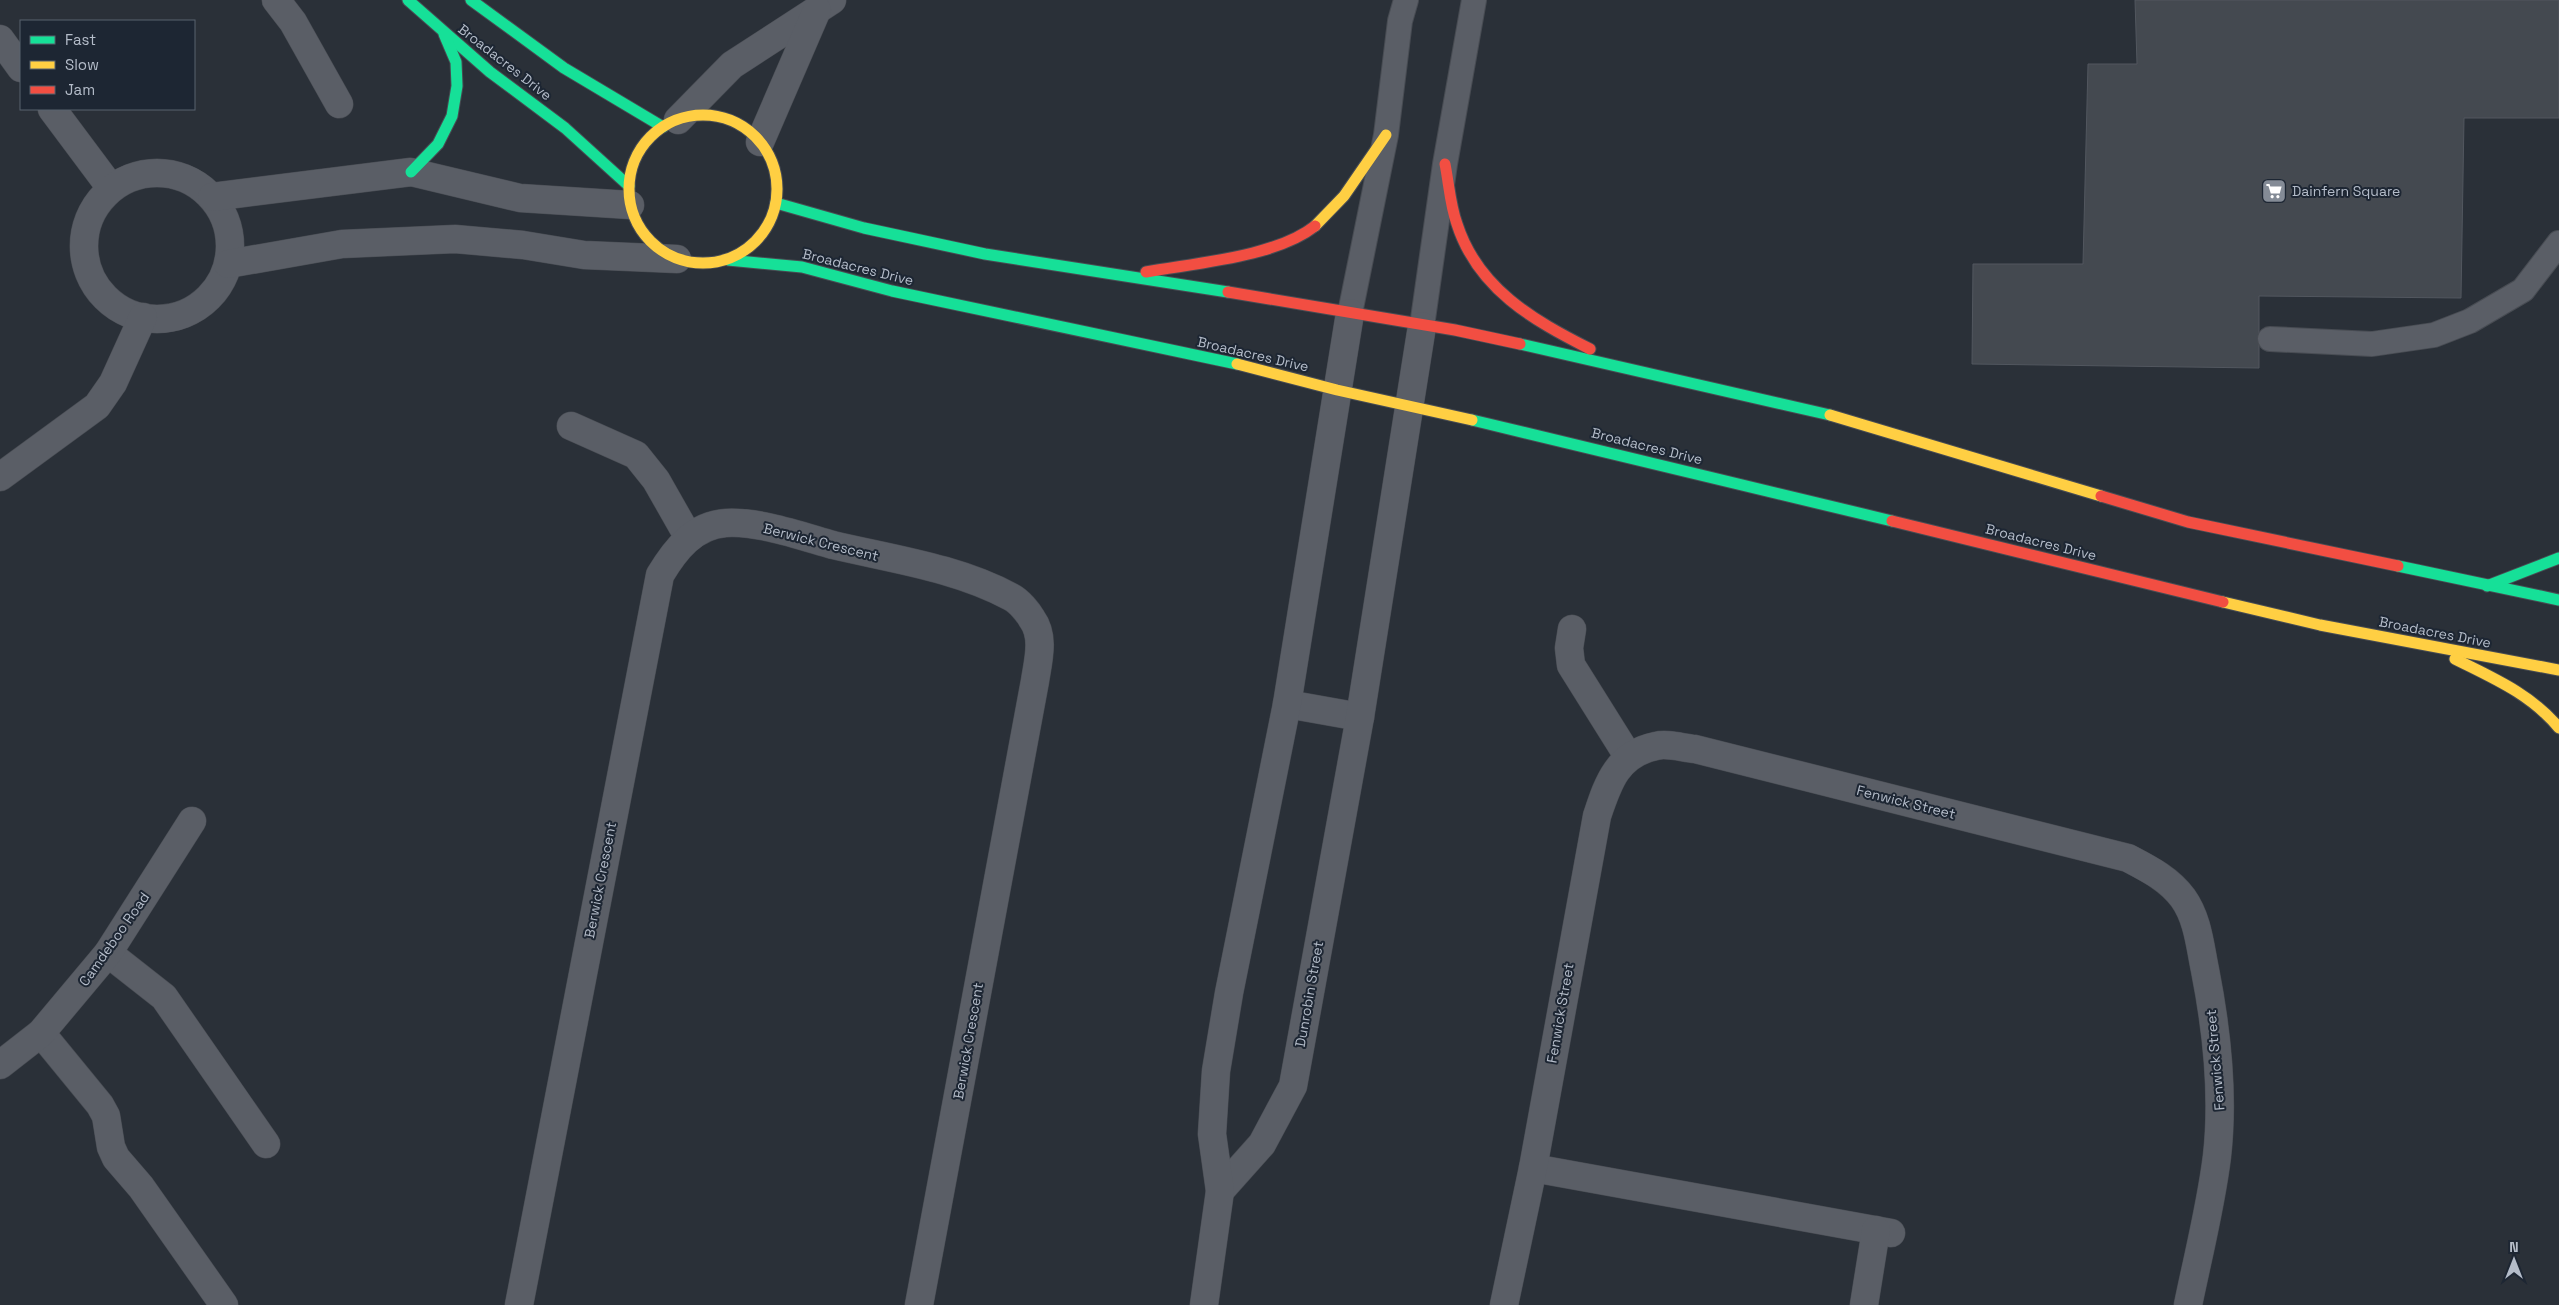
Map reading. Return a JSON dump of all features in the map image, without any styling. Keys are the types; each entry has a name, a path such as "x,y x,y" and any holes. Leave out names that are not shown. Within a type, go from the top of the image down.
{"street":[{"path":"276,0 293,22 339,104"},
{"name":"Broadacres Drive","path":"408,0 444,34 565,128 629,195 639,228 655,246 677,259 702,264 728,260 802,267 892,292 1228,362 1337,390 1411,404 2320,625 2559,670"},
{"name":"Broadacres Drive","path":"470,0 522,40 584,81 671,123 701,116 723,118 744,127 760,142 772,161 777,181 776,203 770,222 760,238 745,251 728,260"},
{"path":"212,197 411,172 520,198 629,195 632,169 639,152 649,138 671,123 732,65 824,5"},
{"path":"760,142 824,5"},
{"path":"411,172 438,144 452,116 458,86 456,62 444,34"},
{"path":"53,110 111,188"},
{"path":"1128,276 1273,247 1311,229 1337,205 1386,135"},
{"path":"1444,164 1459,230 1476,267 1496,290 1533,321 1628,368"},
{"path":"152,173 174,175 194,183 212,197 224,217 230,240 228,264 219,284 205,301 186,313 165,318 143,317 127,312 100,292 91,278 85,262 83,246 90,214 99,200 111,188 130,178 152,173"},
{"path":"776,203 864,228 985,254 1455,330 1628,368 1819,412 2188,522 2559,600"},
{"path":"228,264 342,244 455,239 523,245 584,256 677,259"},
{"path":"1204,1305 1220,1191 1212,1134 1216,1072 1229,993 1288,704 1350,313"},
{"path":"0,477 97,406 113,383 143,317"},
{"name":"Dunrobin Street","path":"1220,1191 1262,1144 1293,1086 1360,717 1422,326"},
{"path":"571,426 636,455 656,480 689,538"},
{"name":"Berwick Crescent","path":"519,1305 660,575 674,552 689,538 703,529 726,523 765,528 972,579 1014,598 1032,618 1038,629 1040,646 1035,682 919,1305"},
{"path":"2487,586 2559,558"},
{"path":"1572,629 1569,648 1571,664 1628,756"},
{"path":"2428,646 2519,692 2553,719 2559,728"},
{"path":"1288,704 1360,717"},
{"name":"Fenwick Street","path":"1504,1305 1533,1168 1597,816 1608,783 1628,756 1657,745 1695,749 2128,858 2162,876 2183,898 2197,927 2208,982 2220,1082 2217,1157 2188,1305"},
{"name":"Camdeboo Road","path":"0,1065 41,1033 108,953 192,821"},
{"path":"108,953 164,997 266,1144"},
{"path":"41,1033 100,1105 106,1116 111,1147 116,1158 141,1187 224,1305"},
{"path":"1533,1168 1884,1232 1864,1305"}],"lane":[{"path":"1350,313 1386,135 1400,21 1406,0"},
{"path":"1422,326 1444,164 1474,0"},
{"path":"2270,339 2372,344 2434,335 2470,321 2523,290 2559,243"}],"building":[{"name":"Dainfern Square","path":"2135,0 2559,0 2559,118 2464,118 2461,298 2259,296 2259,368 1972,364 1973,264 2083,264 2088,64 2137,64"}],"traffic: fast":[{"path":"408,0 490,72 565,128 629,186"},
{"path":"471,0 564,68 663,127"},
{"path":"411,172 438,144 452,116 457,86 456,62 444,34"},
{"path":"776,203 864,228 985,254 1228,292"},
{"path":"728,260 802,267 892,291 1237,364"},
{"path":"1520,344 1830,415"},
{"path":"1472,420 1892,521"},
{"path":"2487,586 2559,558"},
{"path":"2398,566 2559,600"}],"traffic: slow":[{"path":"703,115 731,121 755,137 771,161 777,189 771,217 755,241 731,257 703,263 675,257 651,241 635,217 629,189 635,161 651,137 675,121 703,115"},
{"path":"1315,226 1344,196 1386,135"},
{"path":"1237,364 1337,390 1472,420"},
{"path":"1830,415 2101,496"},
{"path":"2223,602 2320,625 2559,670"},
{"path":"2455,659 2524,696 2559,728"}],"traffic: jam":[{"path":"1445,164 1451,202 1457,224 1466,247 1479,267 1493,284 1528,314 1590,349"},
{"path":"1146,272 1211,262 1257,252 1299,237 1315,226"},
{"path":"1228,292 1455,330 1520,344"},
{"path":"2101,496 2188,522 2398,566"},
{"path":"1892,521 2223,602"}],"place":[{"name":"Dainfern Square","path":"2274,191"}]}
